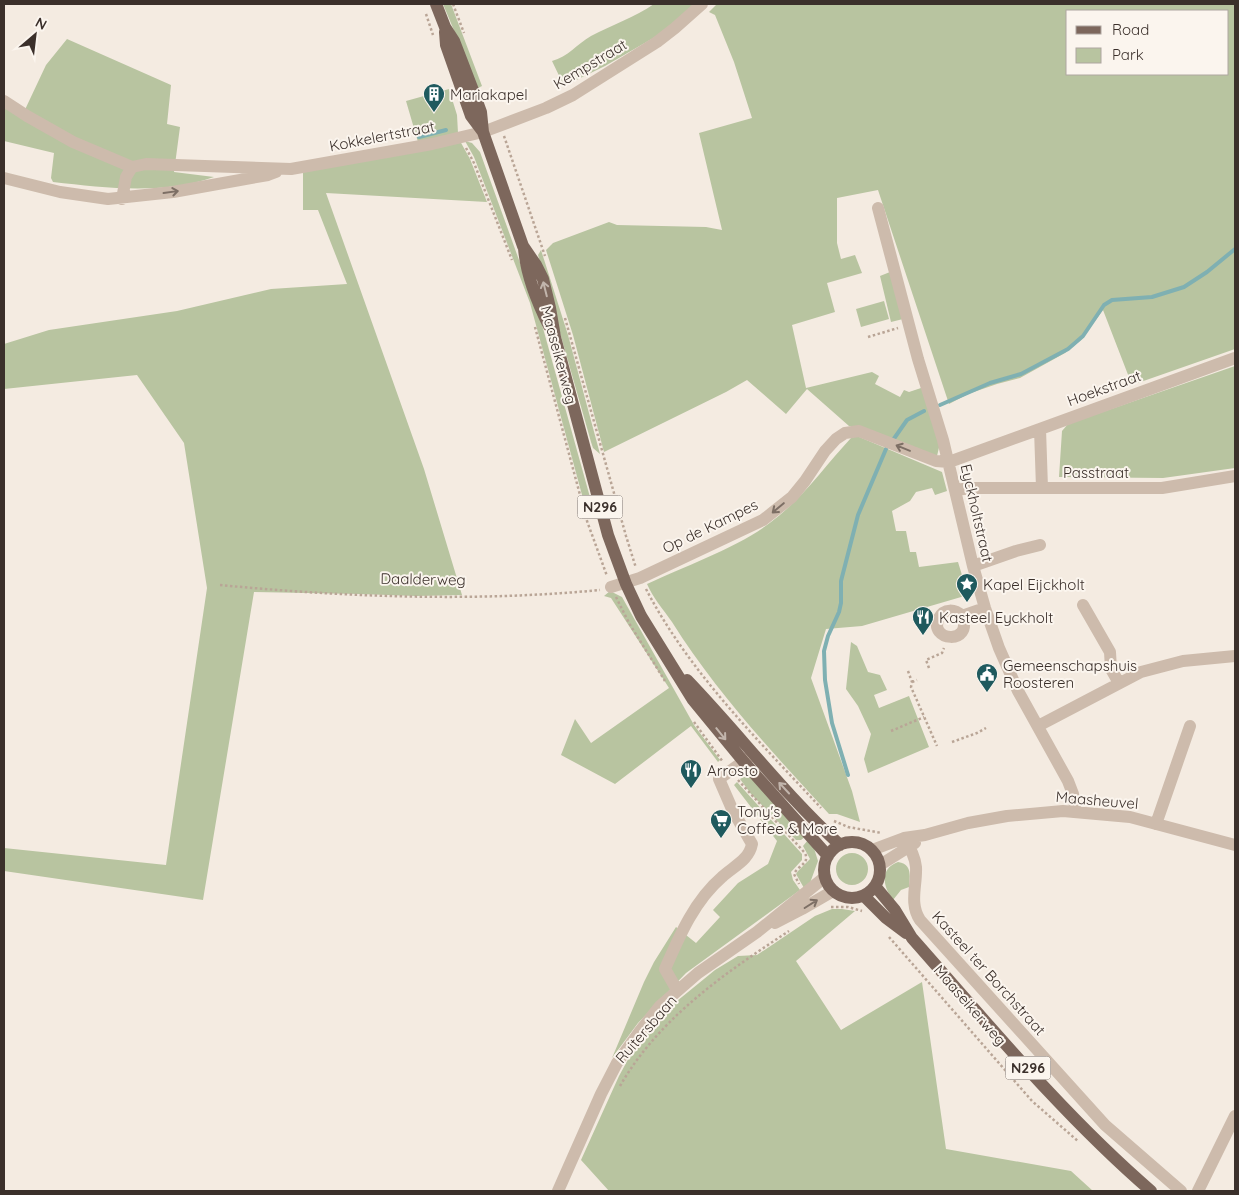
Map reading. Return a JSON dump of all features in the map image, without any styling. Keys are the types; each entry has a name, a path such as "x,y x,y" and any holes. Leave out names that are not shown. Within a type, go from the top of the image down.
{"main road":[{"name":"Maaseikerweg","path":"436,4 444,27 454,41 481,112 483,132 523,246 525,263 542,311 555,337 608,534 626,584 641,616 673,666 702,695 748,758 828,856"},
{"name":"Maaseikerweg","path":"748,758 840,845"},
{"path":"848,842 857,842 872,850 880,865 880,875 876,886 864,896 850,898 833,891 824,877 824,866 828,856 840,845 848,842"},
{"name":"Maaseikerweg","path":"876,886 895,910 912,938 1064,1108 1151,1191"},
{"name":"Maaseikerweg","path":"864,896 886,918 912,938"}],"street":[{"name":"Kempstraat","path":"483,132 546,108 572,95 657,42 702,4"},
{"name":"Kokkelertstraat","path":"4,101 65,137 132,167 146,164 187,167 285,169 341,161 483,132"},
{"path":"122,199 126,177 132,167"},
{"name":"Kokkelertstraat","path":"4,178 90,198 122,199 224,184 268,175 285,169"},
{"name":"Eyckholtstraat","path":"878,208 909,325 949,462 972,566 985,608 999,648 1018,691 1068,781 1073,794 1076,812"},
{"name":"Hoekstraat","path":"949,462 1235,358"},
{"path":"1040,429 1042,488"},
{"name":"Op de Kampes","path":"626,584 763,520 792,497 825,451 836,439 845,433 859,430 936,461 949,462"},
{"name":"Passtraat","path":"955,490 972,488 1162,488 1235,476"},
{"path":"972,566 1040,545"},
{"path":"611,587 626,584"},
{"path":"1083,605 1110,652 1111,669 1119,683"},
{"path":"962,616 985,608"},
{"path":"945,611 958,612 962,616 964,628 960,635 952,638 945,636 939,631 937,624 939,616 945,611"},
{"path":"1038,726 1141,672 1183,661 1235,656"},
{"path":"1156,824 1190,726"},
{"path":"677,990 665,970 693,912 704,894 720,878 750,854 752,844 732,809 719,779 748,758"},
{"name":"Maasheuvel","path":"872,850 907,843 925,835 993,818 1063,811 1130,817 1235,845"},
{"name":"Maasheuvel","path":"880,865 907,843"},
{"name":"Kasteel ter Borchstraat","path":"907,843 916,866 914,908 920,920 1105,1125 1181,1191"},
{"name":"Ruitersbaan","path":"558,1191 601,1094 617,1063 650,1019 677,990 708,965 757,932 824,877"},
{"name":"Ruitersbaan","path":"757,932 833,891"},
{"path":"1198,1191 1235,1116"}],"path":[{"path":"461,137 474,163 515,268"},
{"name":"Maaseikerweg","path":"534,321 587,521 611,587"},
{"path":"868,337 909,325"},
{"path":"640,578 670,631 690,658 733,710 825,812"},
{"name":"Daalderweg","path":"220,585 278,591 462,597 556,594 602,590 611,587"},
{"path":"929,668 926,660 942,653 948,637"},
{"path":"908,671 912,682 911,687 937,746"},
{"path":"912,682 917,680"},
{"path":"891,731 924,717"},
{"path":"952,742 986,728"},
{"path":"831,819 848,827 882,833"},
{"path":"798,846 807,858 806,862 794,874 802,889"},
{"path":"827,908 835,906 848,907 867,914"},
{"name":"Ruitersbaan","path":"616,1093 639,1059 674,1017 732,969 794,928"},
{"name":"Maaseikerweg","path":"886,933 1032,1101 1079,1142"}],"green space":[{"path":"443,4 451,4 482,86 478,88"},
{"path":"654,4 697,4 662,33 605,66 564,86 552,61 563,57 591,36"},
{"path":"717,4 1235,4 1235,349 1132,385 1103,310 1081,340 1065,353 1020,378 968,394 949,404 878,190 837,198 837,243 841,259 855,255 862,273 827,283 835,312 792,325 806,388 872,372 879,376 875,384 900,397 904,390 909,392 924,387 941,439 937,456 860,426 849,426 807,389 786,414 747,380 604,452 573,335 546,250 553,243 609,222 617,225 706,227 722,230 699,133 752,118 734,62 715,15 709,12"},
{"path":"67,39 171,85 167,124 180,127 174,172 214,177 194,183 154,188 114,188 53,182 51,178 54,153 4,141 4,104 22,116 46,65"},
{"path":"449,89 457,115 458,133 418,142 406,101"},
{"path":"460,141 470,159 487,202 326,193 424,469 462,595 416,596 254,592 203,900 4,871 4,848 166,865 207,588 184,443 137,375 4,389 4,344 49,330 177,311 271,289 347,284 318,210 303,210 303,172"},
{"path":"465,141 472,143 480,152 541,321 593,508 592,514 588,517 530,303 474,157"},
{"path":"541,250 568,335 600,454 593,448 591,442 538,255"},
{"path":"890,272 903,319 891,322 880,276"},
{"path":"884,301 889,319 861,327 856,309"},
{"path":"1235,366 1235,468 1163,478 1059,477 1062,431 1068,424"},
{"path":"857,436 942,472 947,491 935,495 932,488 916,492 910,501 892,511 896,531 906,531 910,552 916,552 919,567 958,562 968,595 862,626 826,629 811,678 852,791 860,822 837,814 829,814 787,768 707,673 655,599 647,584 728,548 771,522 803,493 851,438"},
{"path":"610,591 622,597 694,725 720,760 718,762 691,726 615,784 561,755 575,719 591,743 669,688 611,598 604,596"},
{"path":"851,642 857,646 868,672 880,675 887,690 874,695 879,708 909,696 929,747 868,773 864,759 871,734 858,706 846,689"},
{"path":"750,777 806,836 801,840 796,840 751,794 740,779"},
{"path":"737,782 802,854 802,860 791,872 793,880 800,890 686,973 638,1023 612,1058 644,982 676,927 696,943 720,917 713,910 738,883 768,864 777,841 734,785"},
{"path":"808,840 813,845 818,861 810,883 804,888 796,874 810,859 803,846"},
{"path":"852,853 858,854 863,858 867,863 867,875 863,880 858,884 852,885 846,884 841,880 837,875 836,869 837,863 841,858 846,854"},
{"path":"898,862 903,863 908,868 910,874 909,887 901,890 893,900 885,884 885,874 892,865"},
{"path":"832,909 855,911 796,961 841,1030 922,982 946,1149 1071,1171 1093,1191 609,1191 581,1160 631,1054 666,1010 715,970 738,956 757,955 815,916"}],"waterway":[{"path":"419,137 446,130"},
{"path":"940,405 990,383 1021,374 1068,349 1083,336 1104,305 1112,300 1152,297 1184,287 1207,272 1235,249"},
{"path":"893,440 907,420 924,411"},
{"path":"848,775 832,723 825,680 824,651 828,636 839,612 841,581 858,515 886,449"}],"place":[{"name":"Mariakapel","path":"434,113"},
{"name":"Kapel Eijckholt","path":"967,603"},
{"name":"Kasteel Eyckholt","path":"923,636"},
{"name":"Gemeenschapshuis Roosteren","path":"987,693"},
{"name":"Arrosto","path":"691,789"},
{"name":"Tony's Coffee & More","path":"721,839"}]}
